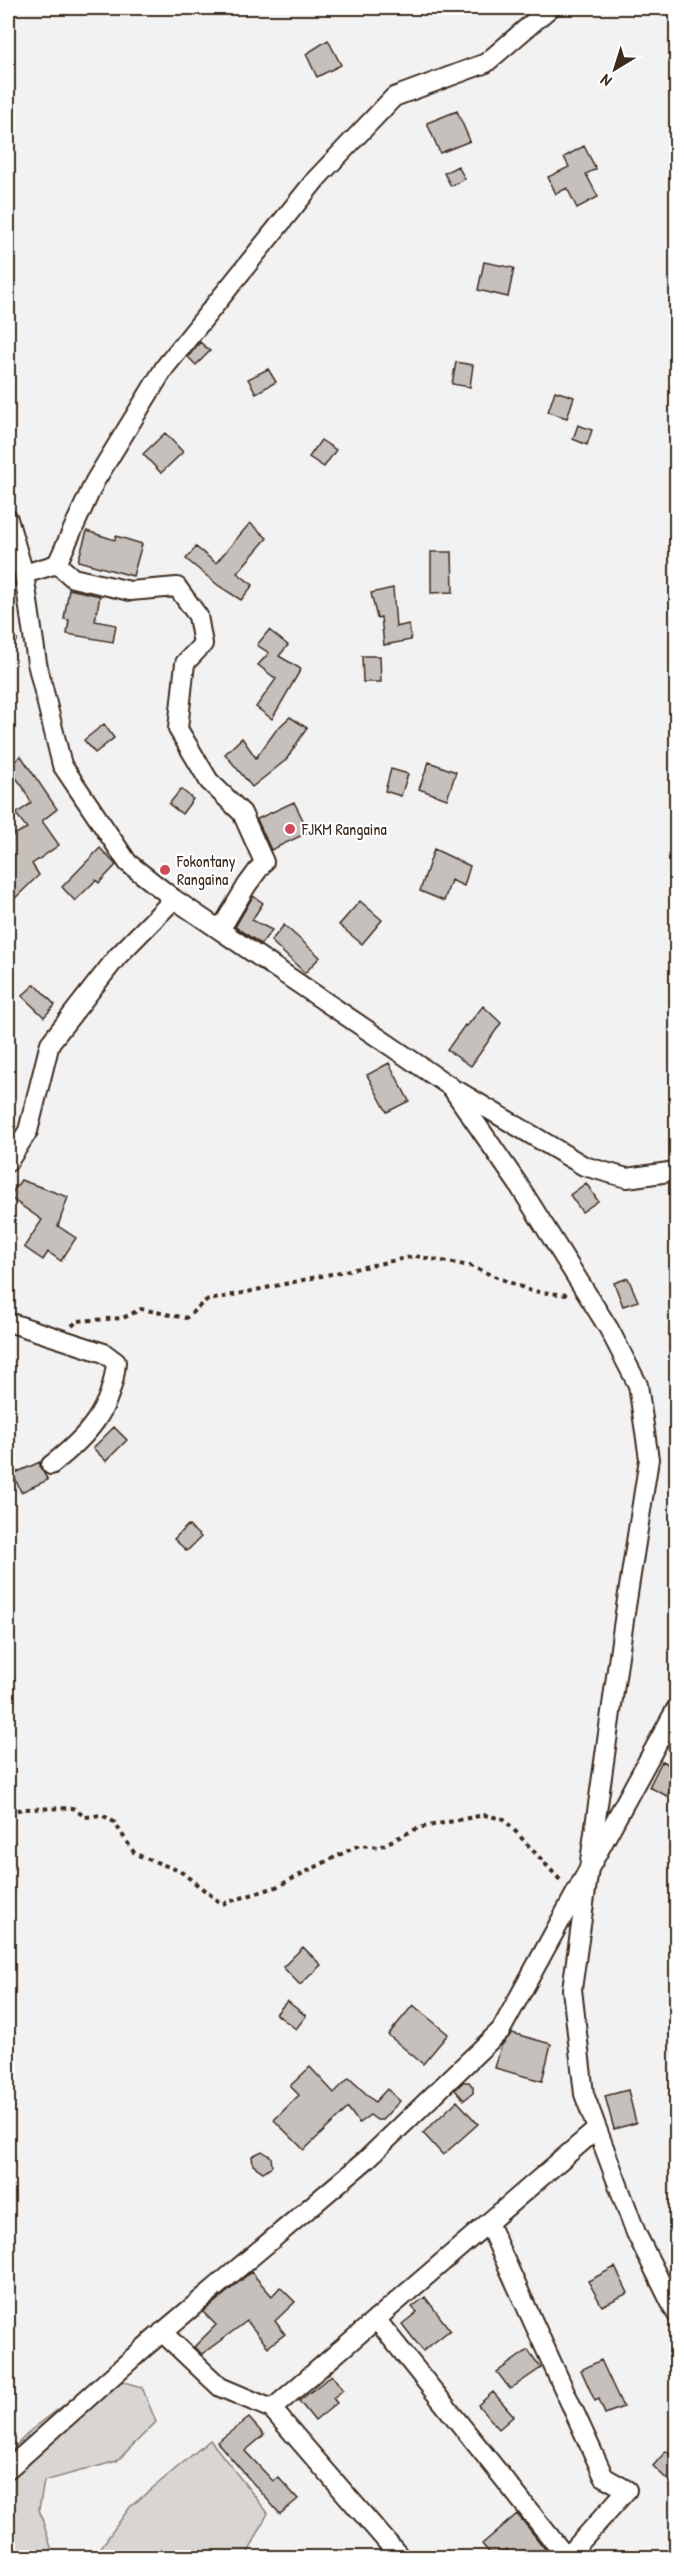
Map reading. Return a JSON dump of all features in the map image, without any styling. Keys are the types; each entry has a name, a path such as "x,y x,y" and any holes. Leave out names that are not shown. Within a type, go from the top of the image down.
{"street":[{"path":"24,574 57,564 95,481 165,367 317,178 394,97 486,63 550,8"},
{"path":"8,519 24,574 37,663 62,765 128,862 174,899 451,1088 584,1166 627,1178 676,1171"},
{"path":"57,564 73,578 130,591 177,587 198,615 203,644 185,663 178,729 209,781 242,813 264,862 225,922 217,928"},
{"path":"8,1162 28,1131 50,1043 117,957 174,899"},
{"path":"451,1088 518,1184 609,1329 638,1385 650,1459 572,1989 584,2094 636,2234 676,2313"},
{"path":"8,1322 104,1353 116,1362 114,1377 94,1425 80,1443 51,1466"},
{"path":"8,2469 162,2332 366,2160 501,2030 676,1709"},
{"path":"272,2409 597,2129"},
{"path":"376,2319 567,2557 627,2490 604,2477 488,2223"},
{"path":"162,2332 220,2387 272,2409 401,2558"}],"path":[{"path":"59,1339 77,1321 123,1318 141,1309 186,1318 205,1300 415,1256 470,1266 531,1291 589,1297"},
{"path":"8,1812 23,1809 73,1808 85,1817 102,1815 114,1822 135,1854 180,1871 222,1904 276,1887 359,1845 379,1847 418,1828 483,1815 504,1819 575,1896"}],"shaded area":[{"path":"102,2376 142,2387 156,2422 117,2461 44,2481 39,2509 54,2557 8,2557 8,2454 31,2430"},
{"path":"210,2440 268,2513 246,2557 94,2557 130,2507"}],"building":[{"path":"328,40 341,65 317,77 306,54"},
{"path":"457,111 470,141 440,153 427,123"},
{"path":"584,146 596,169 586,174 598,197 577,208 567,188 556,194 548,177 569,167 564,157"},
{"path":"458,166 465,179 451,186 444,173"},
{"path":"484,262 514,268 508,297 478,290"},
{"path":"200,342 210,351 196,365 188,357"},
{"path":"456,362 473,365 470,387 452,384"},
{"path":"268,369 276,382 256,393 248,379"},
{"path":"555,391 574,397 567,418 548,412"},
{"path":"578,425 592,430 587,445 573,439"},
{"path":"165,433 183,452 161,473 143,454"},
{"path":"321,440 336,450 324,467 309,457"},
{"path":"250,523 267,538 237,573 253,585 241,600 219,586 186,559 196,547 216,563"},
{"path":"87,531 115,540 116,536 142,544 133,576 78,561"},
{"path":"431,552 452,552 453,592 431,593"},
{"path":"393,588 396,627 409,624 411,640 384,645 381,617 377,618 371,593"},
{"path":"69,589 100,596 95,621 116,625 113,642 67,634 69,620 64,619"},
{"path":"269,630 288,645 279,656 301,669 272,719 256,707 276,679 258,665 269,653 257,645"},
{"path":"362,656 380,656 381,682 363,682"},
{"path":"290,717 307,728 286,760 252,787 225,754 242,738 256,758 277,729"},
{"path":"104,724 114,738 95,753 84,740"},
{"path":"21,756 57,809 42,821 59,845 32,864 39,875 8,905 8,838 27,828 16,814 31,803 23,787 8,767"},
{"path":"429,762 456,772 447,799 419,789"},
{"path":"391,769 408,774 401,796 385,791"},
{"path":"181,789 193,799 182,814 169,804"},
{"path":"294,802 309,832 271,850 257,819"},
{"path":"100,848 116,865 99,883 96,880 75,901 62,887"},
{"path":"434,849 470,866 464,886 451,880 444,901 420,891"},
{"path":"253,896 263,903 252,920 272,930 261,944 235,927"},
{"path":"360,901 382,920 362,944 339,925"},
{"path":"284,925 320,957 305,973 271,941"},
{"path":"35,984 55,1005 44,1017 22,996"},
{"path":"483,1006 501,1023 471,1066 447,1050 465,1025 467,1026"},
{"path":"389,1063 409,1101 387,1112 367,1075"},
{"path":"21,1180 68,1197 58,1226 76,1238 61,1261 48,1252 43,1260 24,1247 42,1220 9,1197"},
{"path":"586,1183 598,1201 582,1212 570,1195"},
{"path":"628,1278 638,1301 623,1306 614,1283"},
{"path":"114,1427 127,1440 106,1461 93,1448"},
{"path":"40,1462 40,1467 48,1480 21,1492 13,1474"},
{"path":"188,1525 201,1537 187,1551 174,1539"},
{"path":"662,1761 676,1769 676,1778 667,1796 649,1787"},
{"path":"303,1947 321,1965 300,1985 283,1967"},
{"path":"287,2001 306,2016 296,2029 276,2014"},
{"path":"413,2005 448,2034 423,2064 388,2035"},
{"path":"512,2033 551,2044 542,2081 495,2068 501,2046"},
{"path":"310,2067 334,2093 349,2078 375,2102 387,2089 400,2101 382,2120 377,2120 370,2115 359,2123 348,2108 304,2150 274,2120 299,2095 290,2086"},
{"path":"463,2082 469,2082 473,2087 473,2093 464,2100 455,2090"},
{"path":"628,2090 636,2123 614,2129 605,2096"},
{"path":"457,2101 478,2124 443,2155 423,2133"},
{"path":"262,2151 271,2157 272,2166 263,2172 253,2165 252,2156"},
{"path":"615,2267 628,2293 602,2306 588,2281"},
{"path":"251,2272 272,2296 280,2287 295,2302 275,2321 285,2334 268,2347 247,2321 202,2354 194,2347 216,2325 203,2312"},
{"path":"425,2297 450,2330 423,2351 402,2324 417,2312 412,2307"},
{"path":"528,2350 541,2368 510,2389 497,2372"},
{"path":"601,2360 623,2407 605,2414 599,2399 595,2401 581,2370"},
{"path":"332,2375 343,2390 333,2398 337,2403 315,2421 299,2401"},
{"path":"493,2392 514,2416 499,2429 478,2405"},
{"path":"249,2418 264,2435 245,2451 273,2481 278,2477 298,2499 280,2514 217,2442"},
{"path":"666,2451 676,2460 676,2488 653,2466"},
{"path":"517,2514 552,2558 530,2558 523,2550 514,2558 506,2549 494,2558 482,2544"}],"place":[{"name":"FJKM Rangaina","path":"290,829"},
{"name":"Fokontany Rangaina","path":"165,870"}]}
